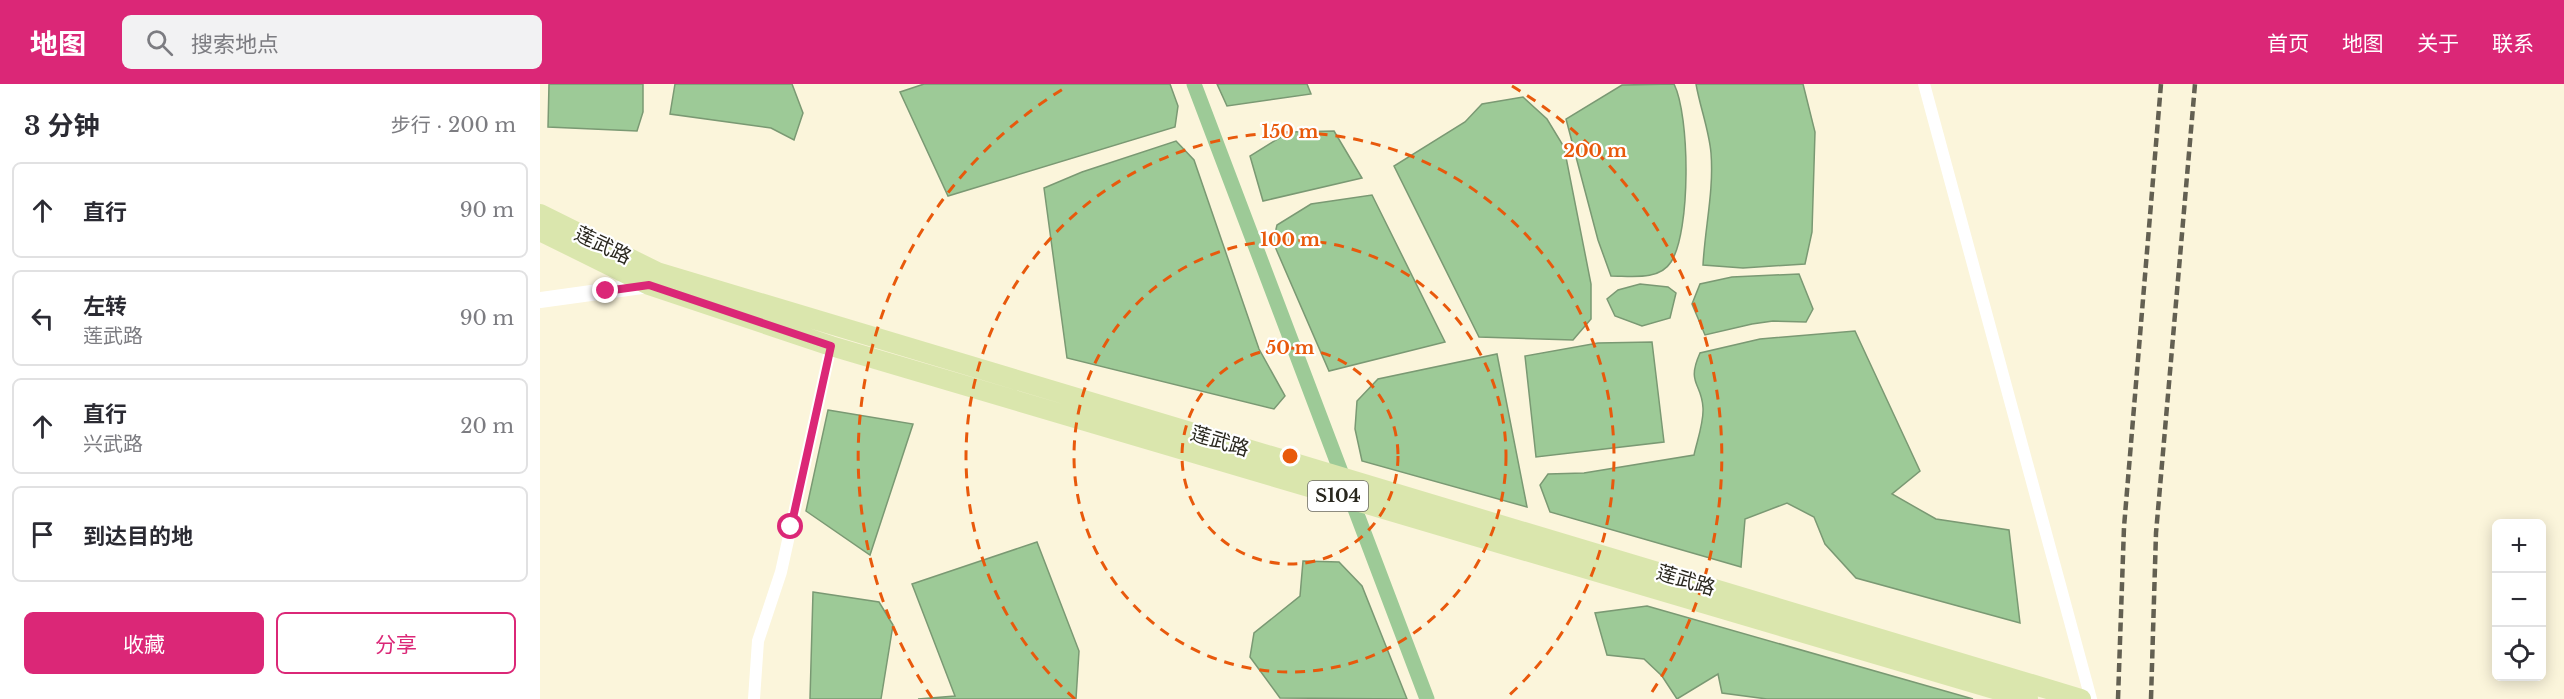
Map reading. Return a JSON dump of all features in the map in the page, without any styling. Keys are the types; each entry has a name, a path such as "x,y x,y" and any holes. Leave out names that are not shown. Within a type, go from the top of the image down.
{"main road":[{"name":"莲武路","path":"540,214 657,272 2081,699"},
{"name":"莲武路","path":"540,231 649,285 831,346 2028,699"}],"street":[{"path":"1924,84 2091,699"},
{"path":"540,300 649,285"},
{"path":"754,699 758,641 781,572 831,346"}],"shaded area":[{"path":"549,84 643,84 643,112 637,131 548,127"},
{"path":"675,84 792,84 803,113 794,140 771,128 670,114"},
{"path":"924,84 1170,84 1178,106 1175,127 948,196 900,92"},
{"path":"1217,84 1307,84 1311,94 1227,106"},
{"path":"1674,84 1683,121 1686,173 1685,200 1678,247 1671,262 1659,272 1636,277 1611,276 1598,240 1566,119 1622,85"},
{"path":"1696,84 1803,84 1815,132 1812,232 1805,264 1743,268 1703,265 1712,167 1708,136"},
{"path":"1523,97 1547,119 1564,147 1591,284 1591,319 1573,340 1479,337 1394,166 1465,122 1482,104"},
{"path":"1334,131 1362,178 1263,201 1250,156 1289,132"},
{"path":"1176,141 1194,160 1259,349 1285,396 1274,409 1067,358 1044,188 1082,172"},
{"path":"1372,195 1445,342 1329,371 1273,242 1277,225 1311,204"},
{"path":"1799,274 1813,309 1806,322 1773,321 1705,335 1692,304 1700,284 1732,277"},
{"path":"1640,284 1668,287 1676,293 1670,318 1642,326 1615,316 1607,299 1618,290"},
{"path":"1855,331 1920,471 1892,494 1936,519 2009,530 2020,623 1856,578 1825,544 1814,517 1787,503 1745,519 1741,567 1550,512 1540,485 1548,474 1584,473 1694,455 1703,413 1694,371 1700,353 1760,339"},
{"path":"1652,342 1664,442 1536,457 1525,356 1598,343"},
{"path":"1497,354 1527,507 1362,461 1355,429 1357,401 1378,379"},
{"path":"828,410 913,424 870,555 806,511"},
{"path":"1037,542 1079,651 1076,699 918,699 955,696 912,584"},
{"path":"1303,561 1339,562 1362,586 1407,699 1280,698 1250,657 1254,633 1300,596"},
{"path":"813,592 879,602 893,625 881,699 810,699"},
{"path":"1647,606 1973,699 1767,699 1722,693 1718,674 1677,699 1662,676 1644,659 1607,655 1595,613"}],"waterway":[{"path":"1194,84 1427,699"}],"railway":[{"path":"2118,699 2124,527 2161,84"},
{"path":"2151,699 2156,533 2195,84"}],"route":[{"path":"606,291 649,285 831,346 791,527"}]}
